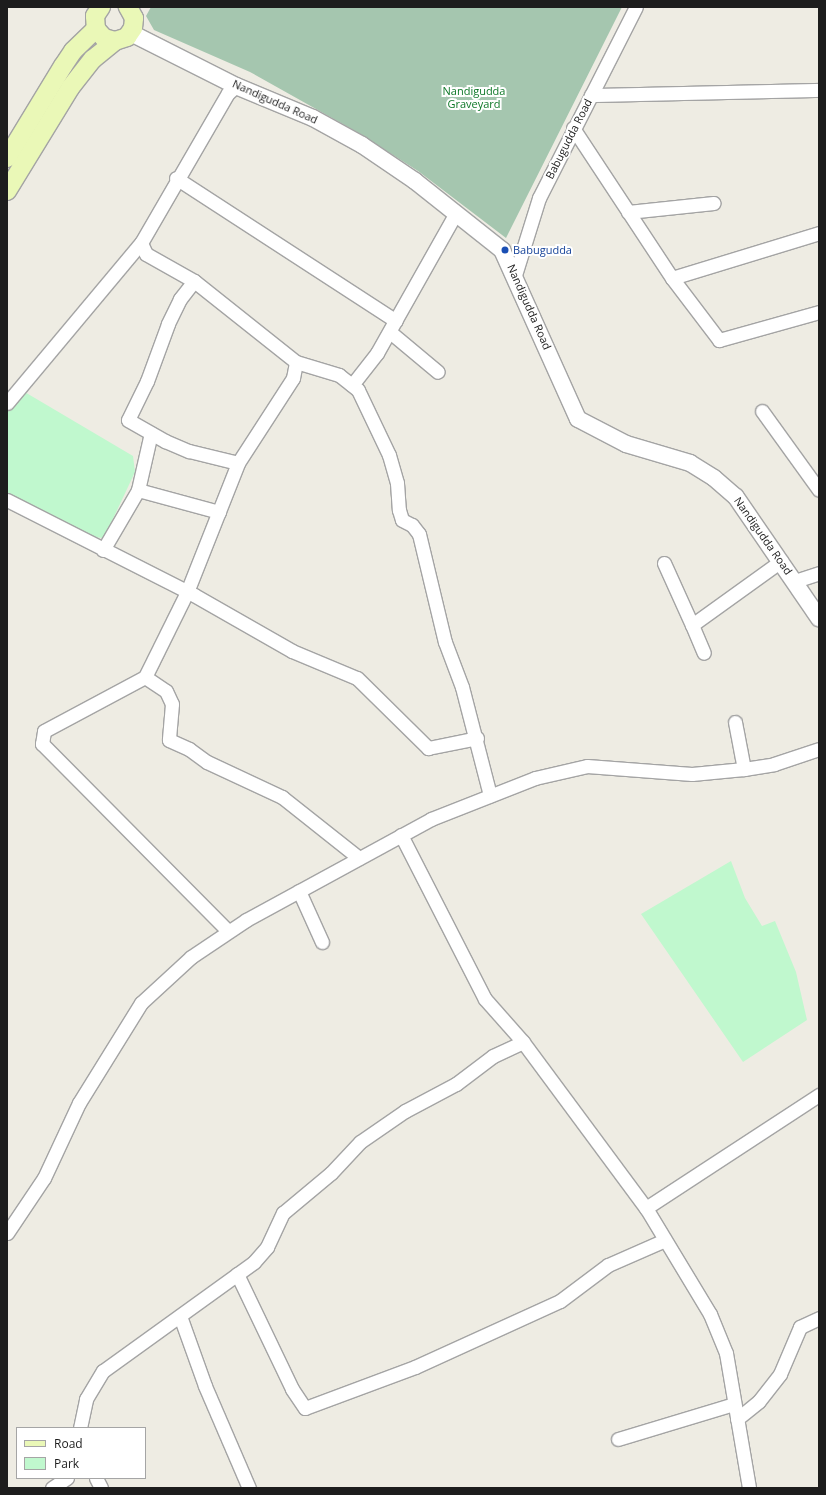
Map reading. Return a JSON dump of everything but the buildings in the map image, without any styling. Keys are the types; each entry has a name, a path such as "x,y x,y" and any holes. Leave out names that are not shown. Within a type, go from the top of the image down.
{"main road":[{"path":"101,7 95,16 96,29 104,38 115,41"},
{"path":"7,191 70,88 93,58 115,41 131,33 134,23 133,9"},
{"path":"7,158 66,61 96,29"}],"street":[{"name":"Babugudda Road","path":"515,275 539,198 573,128 636,7"},
{"name":"Nandigudda Road","path":"131,33 236,86 313,118 362,145 415,181 502,250 515,275 578,419 626,444 690,463 714,478 736,497 819,618"},
{"path":"7,402 140,243 176,178 228,93 236,86"},
{"path":"591,95 819,90"},
{"path":"573,128 672,278 719,340 819,312"},
{"path":"176,178 393,326 438,372"},
{"path":"628,212 714,203"},
{"path":"352,385 378,353 456,214"},
{"path":"672,278 819,233"},
{"path":"140,243 146,254 194,281 296,362 339,375 358,390 389,455 397,483 399,510 402,520 412,525 419,534 445,642 462,687 477,738 490,795"},
{"path":"194,281 180,299 168,324 147,381 128,420 188,451 238,463"},
{"path":"228,931 42,744 44,731 145,677 187,592 238,463 293,378 296,362"},
{"path":"762,411 819,490"},
{"path":"103,550 138,490 151,433"},
{"path":"138,490 219,512"},
{"path":"7,500 187,592 292,651 357,678 428,748 477,738"},
{"path":"692,625 781,561"},
{"path":"664,563 704,653"},
{"path":"795,581 819,573"},
{"path":"145,677 166,691 172,704 169,740 189,749 206,762 282,797 359,858"},
{"path":"735,722 744,769"},
{"path":"7,1233 44,1178 79,1103 138,1007 191,957 228,931 401,835 490,795 535,778 587,766 692,774 744,769 774,764 819,748"},
{"path":"401,835 485,999 523,1042 646,1208 710,1314 726,1353 737,1419 745,1487"},
{"path":"299,891 322,942"},
{"path":"80,1427 86,1399 103,1371 254,1262 267,1247 283,1213 330,1174 360,1142 406,1111 456,1084 493,1056 523,1042"},
{"path":"646,1208 819,1096"},
{"path":"237,1274 292,1389 305,1408 416,1367 560,1301 608,1265 665,1240"},
{"path":"180,1316 205,1386 249,1488"},
{"path":"737,1419 759,1401 780,1374 800,1327 819,1318"},
{"path":"618,1439 734,1404"},
{"path":"52,1488 66,1479"}],"green space":[{"name":"Nandigudda Graveyard","path":"151,7 622,7 506,238 418,171 357,132 250,72 154,30 146,16"},
{"path":"23,391 133,456 135,472 104,538 90,537 7,494 7,413"},
{"path":"731,861 745,898 762,926 775,921 796,972 807,1020 743,1062 641,914"}],"place":[{"name":"Babugudda","path":"505,250"}]}
